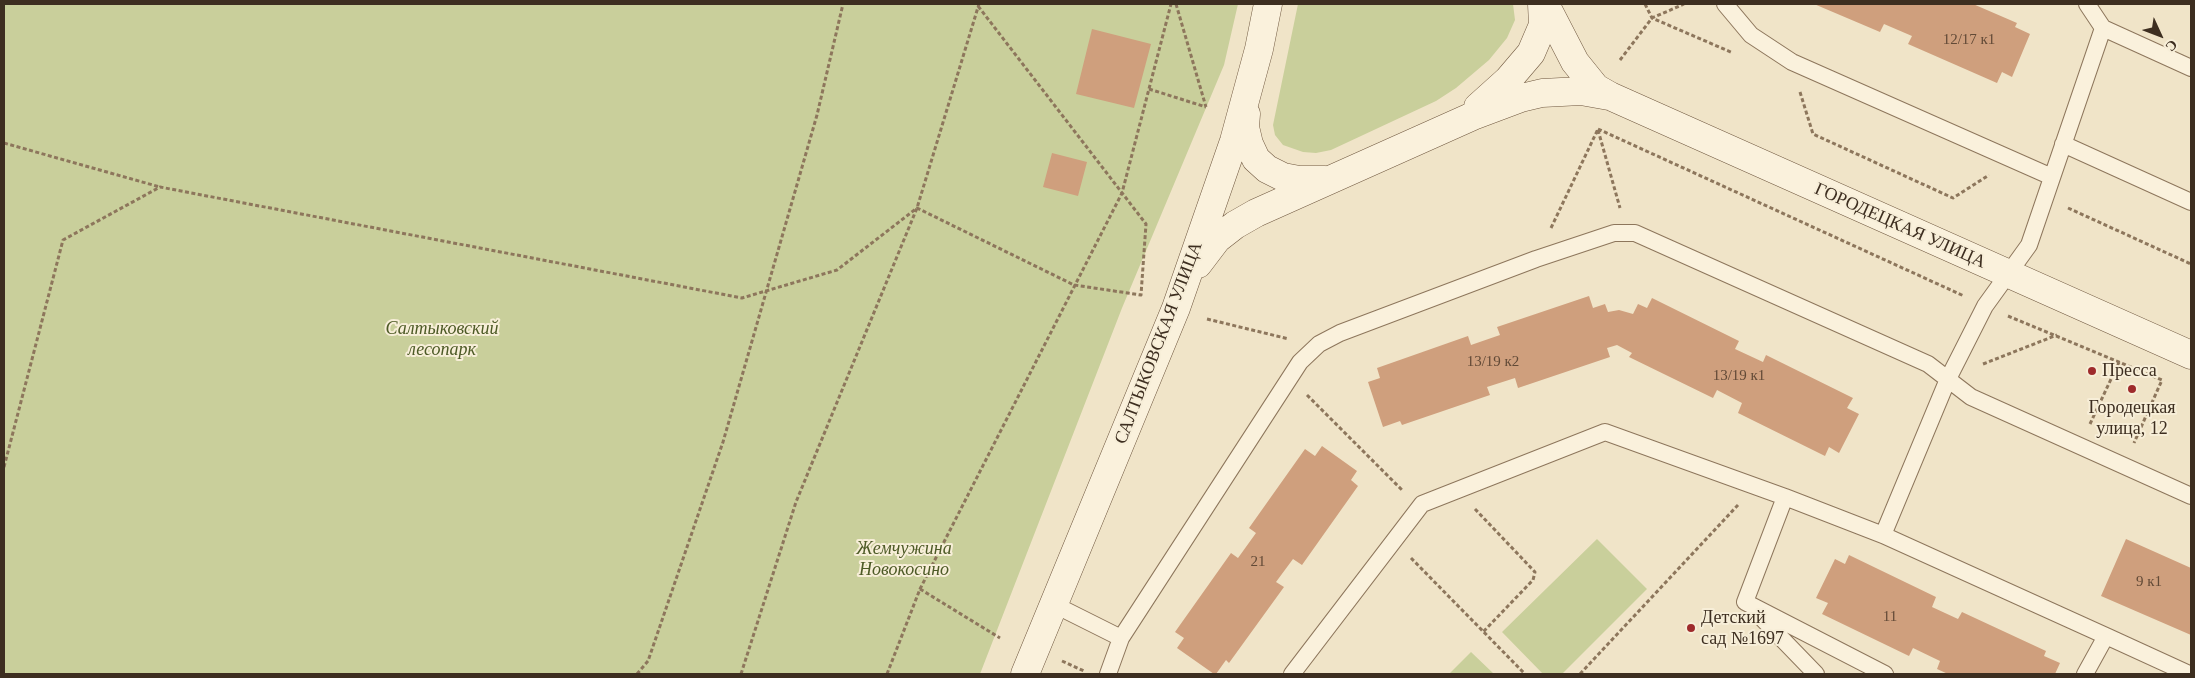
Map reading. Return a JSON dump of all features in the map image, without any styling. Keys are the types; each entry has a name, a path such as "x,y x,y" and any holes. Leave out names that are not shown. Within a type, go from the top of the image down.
{"street":[{"name":"САЛТЫКОВСКАЯ УЛИЦА","path":"1025,674 1176,308 1234,141 1259,49 1268,4"},
{"path":"1544,4 1575,62 1596,88 1610,96"},
{"path":"1423,140 1473,111 1521,67 1539,38 1543,25 1544,4"},
{"path":"1259,49 1245,127 1249,144 1256,159 1267,169 1283,177 1318,181 1339,177"},
{"path":"1176,308 1195,268 1217,239 1235,225 1256,213 1423,140 1473,116 1521,98 1562,90 1610,96"},
{"name":"ГОРОДЕЦКАЯ УЛИЦА","path":"1610,96 2191,355"}],"lane":[{"path":"1724,4 1751,35 1792,62 2052,177"},
{"path":"2087,4 2103,28 2191,68"},
{"path":"1883,536 1948,379 1985,306 2029,245 2103,28"},
{"path":"2063,144 2191,202"},
{"path":"1108,674 1121,638 1289,378 1300,362 1319,344 1340,333 1536,259 1614,233 1635,233 1928,364 1971,397 2191,496"},
{"path":"1292,674 1422,504 1605,432 1785,497 1883,536 2190,674"},
{"path":"1745,602 1785,497"},
{"path":"1745,602 1816,674"},
{"path":"1745,602 1884,674"},
{"path":"1053,604 1121,638"},
{"path":"2085,674 2106,636"}],"path":[{"path":"638,674 648,661 723,442 817,114 843,4"},
{"path":"887,674 920,588 1122,193 1171,4"},
{"path":"1149,90 1206,107 1176,4"},
{"path":"1644,4 1652,18"},
{"path":"1620,60 1652,18 1684,4"},
{"path":"917,208 1074,285 1141,295 1146,224 978,5"},
{"path":"741,674 796,502 917,208 978,5"},
{"path":"1792,62 1813,134 1953,198 2013,160"},
{"path":"1598,129 1627,233"},
{"path":"1536,259 1598,129"},
{"path":"1598,129 1985,306 2162,380 2124,466"},
{"path":"4,143 160,187 742,298 837,270 917,208"},
{"path":"4,467 64,240 160,187"},
{"path":"1207,320 1253,332 1319,344"},
{"path":"1948,379 2057,335"},
{"path":"2080,446 2119,362"},
{"path":"1289,378 1420,507"},
{"path":"1580,674 1756,487"},
{"path":"1457,490 1535,572 1533,580 1483,632"},
{"path":"1393,540 1525,674"},
{"path":"920,588 1000,638"},
{"path":"1057,659 1084,671"}],"green space":[{"name":"Салтыковский лесопарк","path":"4,4 1238,4 1224,65 1122,308 980,674 4,674"},
{"path":"1298,4 1513,4 1515,20 1507,38 1489,60 1456,88 1436,101 1331,150 1316,153 1303,152 1283,145 1275,135 1273,125"},
{"path":"1597,539 1647,589 1562,674 1543,674 1502,632"},
{"path":"1471,652 1494,674 1449,674"}],"building":[{"path":"1814,4 1973,4 2017,23 2015,27 2030,34 2012,77 2002,72 1997,83 1908,44 1912,36 1884,24 1880,32"},
{"path":"1092,29 1151,44 1134,108 1076,94"},
{"path":"1052,153 1087,162 1078,196 1043,187"},
{"path":"1589,296 1593,308 1605,304 1608,312 1619,310 1633,314 1638,304 1647,308 1652,298 1739,341 1735,349 1763,362 1766,355 1853,398 1847,408 1859,414 1839,453 1829,447 1825,456 1738,413 1742,403 1717,390 1713,398 1629,357 1632,353 1617,345 1607,348 1610,357 1518,388 1515,378 1487,387 1490,395 1402,425 1400,421 1383,427 1368,382 1380,378 1377,368 1468,336 1471,345 1500,335 1497,327"},
{"path":"1322,446 1357,471 1351,480 1358,486 1302,565 1293,559 1276,582 1284,587 1229,663 1226,660 1216,674 1214,674 1177,648 1184,638 1175,632 1231,553 1238,558 1256,533 1249,528 1305,449 1315,456"},
{"path":"2126,539 2191,568 2191,635 2101,596"},
{"path":"1849,555 1936,597 1932,607 1958,619 1962,612 2046,651 2044,656 2060,663 2055,674 1948,674 1937,669 1940,661 1913,648 1909,656 1822,614 1828,603 1816,598 1835,559 1845,564"}],"place":[{"name":"Пресса","path":"2092,371"},
{"name":"Городецкая улица, 12","path":"2132,389"},
{"name":"Детский сад №1697","path":"1691,628"}],"park label":[{"name":"Жемчужина Новокосино","path":"904,559"}]}
